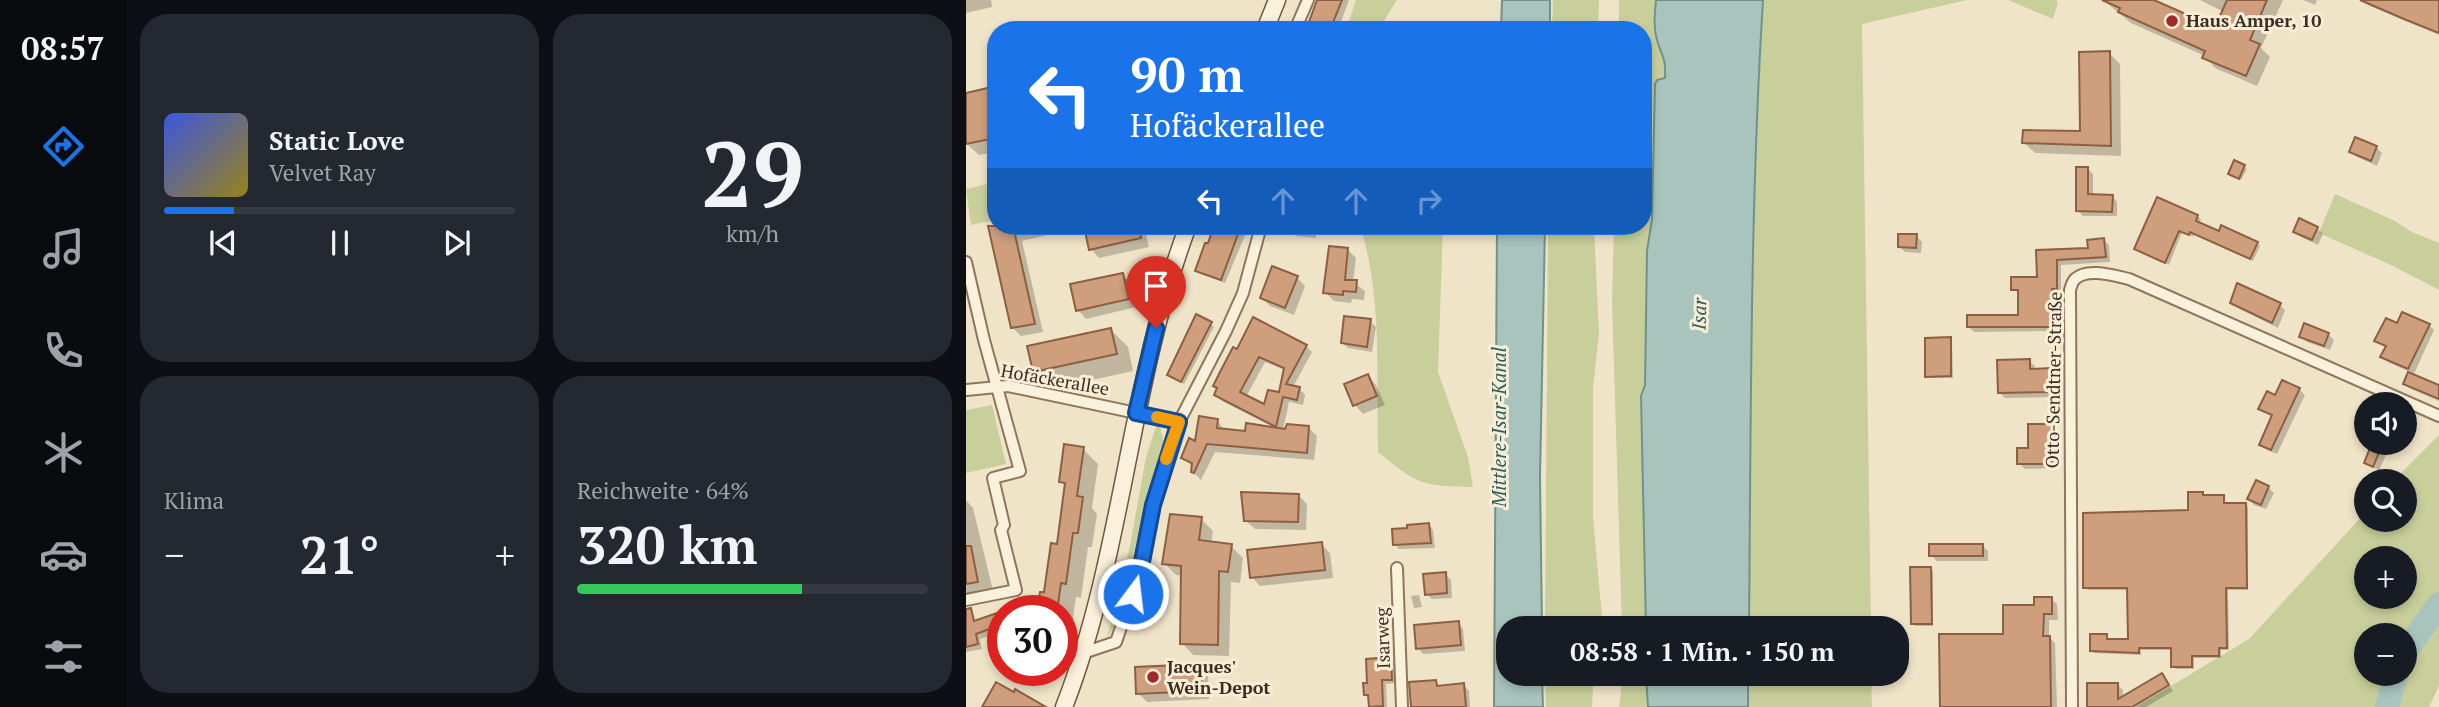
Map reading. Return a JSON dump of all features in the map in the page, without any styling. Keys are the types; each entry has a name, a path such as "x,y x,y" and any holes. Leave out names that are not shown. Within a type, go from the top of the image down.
{"main road":[{"path":"1269,21 1278,0"},
{"path":"1064,707 1083,653 1112,538 1144,372 1174,263 1185,235"}],"street":[{"path":"1299,21 1308,0"},
{"path":"1083,653 1116,642 1140,572 1153,505 1179,422 1226,331 1242,293 1258,235"},
{"path":"966,262 1020,471 993,478 1004,525 1001,530 1016,590 966,600"},
{"name":"Otto-Sendtner-Straße","path":"2072,707 2070,290 2076,279 2088,274 2129,279 2439,416"},
{"name":"Hofäckerallee","path":"966,390 997,385 1179,422"},
{"name":"Isarweg","path":"1397,568 1402,707"}],"green space":[{"path":"1356,0 1397,0 1384,21 1349,21"},
{"path":"1553,0 1599,0 1598,21 1552,21"},
{"path":"1619,0 1656,0 1657,30 1666,59 1652,210 1652,21 1619,21"},
{"path":"1763,0 1967,0 1862,24 1871,616 1749,616 1753,235"},
{"path":"2008,0 2057,0 2058,3 2053,19"},
{"path":"987,184 987,222 971,225 966,189"},
{"path":"2335,194 2439,243 2439,290 2319,233"},
{"path":"1362,235 1443,235 1438,372 1468,457 1473,487 1421,482 1378,452 1375,309"},
{"path":"1548,235 1594,235 1599,333 1593,388 1593,517 1602,616 1545,616"},
{"path":"1614,235 1650,235 1647,251 1645,385 1641,396 1646,616 1622,616 1612,302"},
{"path":"992,405 1006,464 966,473 966,410"},
{"path":"1157,424 1164,442 1151,487 1136,564 1118,620 1107,638 1130,546 1146,457"},
{"path":"2439,435 2439,686 2429,707 2136,707 2249,639 2354,525 2354,532 2417,532 2417,469 2405,469"},
{"path":"1545,686 1593,686 1592,707 1546,707"},
{"path":"1622,686 1647,686 1648,707 1619,707"},
{"path":"1748,686 1871,686 1872,707 1748,707"}],"water":[{"path":"1502,0 1550,0 1550,21 1501,21"},
{"name":"Isar","path":"1656,0 1763,0 1753,235 1749,616 1646,616 1641,396 1645,385 1647,251 1650,235 1652,235 1655,84 1657,80 1665,78 1664,61 1655,30"},
{"name":"Mittlere-Isar-Kanal","path":"1497,235 1545,235 1540,477 1542,616 1496,616 1496,686 1542,686 1543,707 1494,707"},
{"path":"1647,686 1748,686 1748,707 1648,707"}],"building":[{"path":"1317,0 1342,0 1334,21 1309,21"},
{"path":"2102,0 2154,0 2215,27 2227,0 2267,0 2250,40 2260,44 2246,76 2202,58 2205,51 2118,12 2120,8"},
{"path":"2360,0 2439,0 2439,33 2404,19"},
{"path":"2110,51 2111,146 2022,143 2023,130 2080,131 2079,52"},
{"path":"987,88 987,140 966,144 966,93"},
{"path":"2355,137 2377,146 2371,161 2349,152"},
{"path":"2234,160 2245,165 2239,179 2228,174"},
{"path":"2076,167 2088,167 2088,194 2113,195 2112,212 2076,211"},
{"path":"2157,197 2198,215 2196,221 2219,231 2221,225 2258,242 2250,259 2190,232 2189,235 2179,231 2165,263 2134,249"},
{"path":"2299,218 2318,227 2312,240 2293,232"},
{"path":"1898,234 1917,234 1916,248 1898,247"},
{"path":"990,235 1015,235 1035,324 1011,328"},
{"path":"1086,235 1140,235 1141,238 1089,250"},
{"path":"1211,235 1238,235 1221,280 1195,271 1205,243 1208,243"},
{"path":"2104,238 2106,257 2057,260 2057,289 2052,289 2052,327 1967,327 1967,315 2018,315 2018,290 2011,290 2011,277 2037,277 2036,250 2088,248 2087,240"},
{"path":"1329,246 1348,248 1345,280 1357,280 1356,292 1343,291 1343,295 1323,293"},
{"path":"1272,266 1298,276 1285,308 1260,298"},
{"path":"1123,273 1129,299 1076,311 1070,284"},
{"path":"2237,283 2281,303 2272,323 2230,303"},
{"path":"2402,312 2430,324 2408,369 2380,357 2386,346 2374,341 2386,318 2397,323"},
{"path":"1196,314 1212,322 1181,382 1167,375"},
{"path":"1344,316 1371,319 1367,347 1341,343"},
{"path":"1253,317 1307,345 1286,384 1300,387 1297,400 1283,397 1276,427 1214,395 1217,388 1213,386 1233,347 1237,349","holes":["1259,357 1284,368 1279,392 1268,390 1264,404 1240,392"]},
{"path":"2304,323 2329,333 2324,346 2299,337"},
{"path":"1111,328 1117,354 1033,372 1027,346"},
{"path":"1951,337 1951,376 1925,377 1925,338"},
{"path":"2030,359 2030,369 2051,368 2051,392 1998,393 1997,360"},
{"path":"2408,372 2439,385 2439,399 2403,384"},
{"path":"1368,374 1377,396 1353,406 1344,384"},
{"path":"2282,380 2300,388 2271,450 2259,445 2272,415 2258,409 2267,391 2275,395"},
{"path":"1199,416 1218,419 1217,428 1245,431 1246,423 1285,429 1287,424 1309,426 1307,453 1207,444 1194,473 1191,472 1192,463 1181,458 1189,438 1195,441"},
{"path":"2028,424 2052,424 2052,464 2017,464 2017,448 2028,448"},
{"path":"1064,444 1084,447 1077,496 1083,497 1078,533 1073,533 1066,584 1061,583 1059,595 1040,595 1040,592 1044,592 1051,543 1057,544 1065,483 1059,482"},
{"path":"2367,455 2378,455 2373,467 2364,463"},
{"path":"2256,480 2269,486 2261,505 2247,499"},
{"path":"1241,492 1299,494 1298,522 1244,521"},
{"path":"2188,492 2224,495 2224,503 2246,503 2247,588 2226,588 2227,648 2219,648 2219,656 2192,656 2192,667 2171,667 2171,648 2139,648 2139,653 2090,651 2090,634 2107,634 2107,639 2128,639 2127,588 2083,588 2083,513 2188,510"},
{"path":"1170,514 1202,517 1199,540 1232,544 1228,572 1219,571 1218,645 1180,644 1181,566 1162,564"},
{"path":"1429,523 1431,543 1393,545 1392,529"},
{"path":"1322,542 1325,570 1250,578 1247,550"},
{"path":"1929,544 1983,544 1983,556 1929,556"},
{"path":"966,546 971,546 978,582 966,584"},
{"path":"1910,567 1931,567 1932,624 1911,624"},
{"path":"1446,572 1447,593 1425,595 1423,574"},
{"path":"2034,597 2052,597 2052,614 2044,614 2043,636 2050,636 2051,707 1940,707 1939,634 2003,634 2003,605 2034,605"},
{"path":"971,608 974,621 987,616 987,630 976,634 978,644 966,647 966,609"},
{"path":"1459,621 1461,645 1416,649 1414,625"},
{"path":"1391,657 1392,680 1382,680 1383,706 1369,707 1363,683 1367,683 1366,659"},
{"path":"1200,664 1201,691 1136,694 1135,667"},
{"path":"2162,673 2169,685 2132,707 2087,707 2087,683 2118,683 2118,699"},
{"path":"1436,680 1437,686 1464,683 1466,707 1411,707 1409,682"},
{"path":"994,686 1003,686 1014,692 1015,689 1046,707 982,707"}],"waterway":[{"path":"2417,635 2439,604"},
{"path":"2387,707 2393,686"}],"slow traffic":[{"path":"1157,417 1179,422 1166,459"}],"place":[{"name":"Haus Amper, 10","path":"2172,21"},
{"name":"Jacques' Wein-Depot","path":"1153,677"}],"route":[{"path":"1133,594 1153,505 1179,422 1136,413 1156,328"}]}
